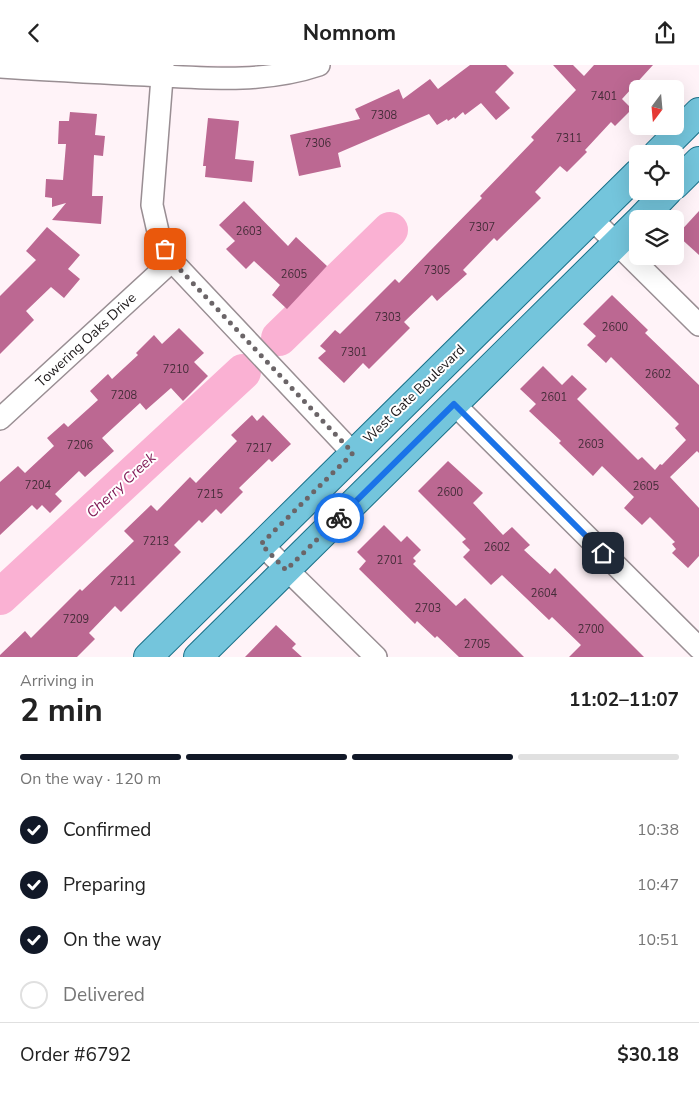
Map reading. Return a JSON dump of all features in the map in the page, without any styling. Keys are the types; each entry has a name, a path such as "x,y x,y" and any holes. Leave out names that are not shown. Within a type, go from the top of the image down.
{"main road":[{"path":"666,145 699,112"},
{"path":"684,176 699,161"},
{"name":"West Gate Boulevard","path":"148,657 629,182"},
{"path":"649,210 659,200"},
{"path":"198,657 629,231"}],"street":[{"path":"0,67 162,71 208,79 258,78 288,74 319,65"},
{"path":"162,71 152,205 158,236 172,261 353,453"},
{"path":"592,219 699,325"},
{"name":"Towering Oaks Drive","path":"0,419 172,261"},
{"path":"454,404 699,648"},
{"path":"261,544 376,657"}],"building":[{"path":"470,65 506,65 514,73 495,92 510,108 496,120 481,103 465,115 463,112 455,119 454,117 448,121 447,119 437,125 429,114 338,153 341,167 299,176 290,135 360,119 355,109 399,89 403,99 430,79 438,89"},
{"path":"553,65 573,65 584,76 594,65 653,65 639,80 629,80 629,91 622,99 629,106 629,112 615,126 611,122 585,150 587,152 567,172 560,166 535,192 541,198 497,241 494,238 463,270 467,274 437,301 432,295 404,322 410,328 369,369 363,363 344,383 318,358 326,351 320,346 335,330 340,334 395,279 399,283 482,198 480,196 534,140 531,137 576,90"},
{"path":"70,112 97,114 95,135 105,136 103,156 94,155 92,196 103,196 101,224 52,220 66,203 52,207 52,198 45,197 46,179 63,180 66,144 58,144 59,121 69,121"},
{"path":"208,118 239,121 235,159 254,161 252,182 205,177 206,166 203,166"},
{"path":"244,201 288,246 296,237 327,266 287,309 272,295 280,285 254,261 246,269 226,249 235,241 219,225"},
{"path":"699,211 699,255 684,241 684,227"},
{"path":"47,227 80,255 68,269 80,279 64,298 51,287 26,311 34,320 0,354 0,296 36,260 26,251"},
{"path":"612,295 648,330 645,333 699,385 699,453 697,451 670,477 699,508 699,556 688,568 672,553 676,549 672,544 675,542 650,517 642,525 624,508 634,497 602,466 593,476 559,443 561,441 529,411 536,404 520,389 543,366 562,385 572,375 587,389 577,399 638,460 642,457 655,470 660,464 662,465 686,440 675,428 679,424 611,357 606,363 587,345 596,336 583,324"},
{"path":"179,328 204,353 194,362 208,376 183,401 171,388 146,410 140,403 102,438 114,451 85,477 79,471 55,494 62,501 50,513 42,505 37,510 32,505 0,535 0,482 18,466 25,473 54,446 47,438 64,423 68,427 98,400 90,391 108,374 112,379 138,355 136,353 154,335 162,344"},
{"path":"252,415 257,421 263,415 291,444 272,462 269,459 239,488 243,492 221,514 216,509 202,523 199,520 174,545 181,552 121,612 115,606 89,633 95,639 77,657 0,657 25,631 31,638 80,589 82,591 134,541 124,531 151,505 157,511 190,477 196,483 237,441 231,435"},
{"path":"448,461 483,493 473,503 503,535 512,527 530,545 524,550 550,574 555,568 644,657 569,657 581,645 552,617 549,620 502,575 491,585 463,557 470,550 462,542 466,539 418,491"},
{"path":"384,525 401,542 407,536 421,550 413,558 416,561 413,564 456,606 465,598 524,657 459,657 437,636 435,638 417,621 415,624 359,569 366,561 357,552"},
{"path":"276,625 296,644 292,648 302,657 245,657"}],"waterway":[{"name":"Cherry Creek","path":"279,338 390,230"},
{"name":"Cherry Creek","path":"0,597 243,372"}],"way so far":[{"path":"165,249 172,261 353,453 261,544 286,570 339,518"}],"route":[{"path":"339,518 454,404 603,553"}]}
